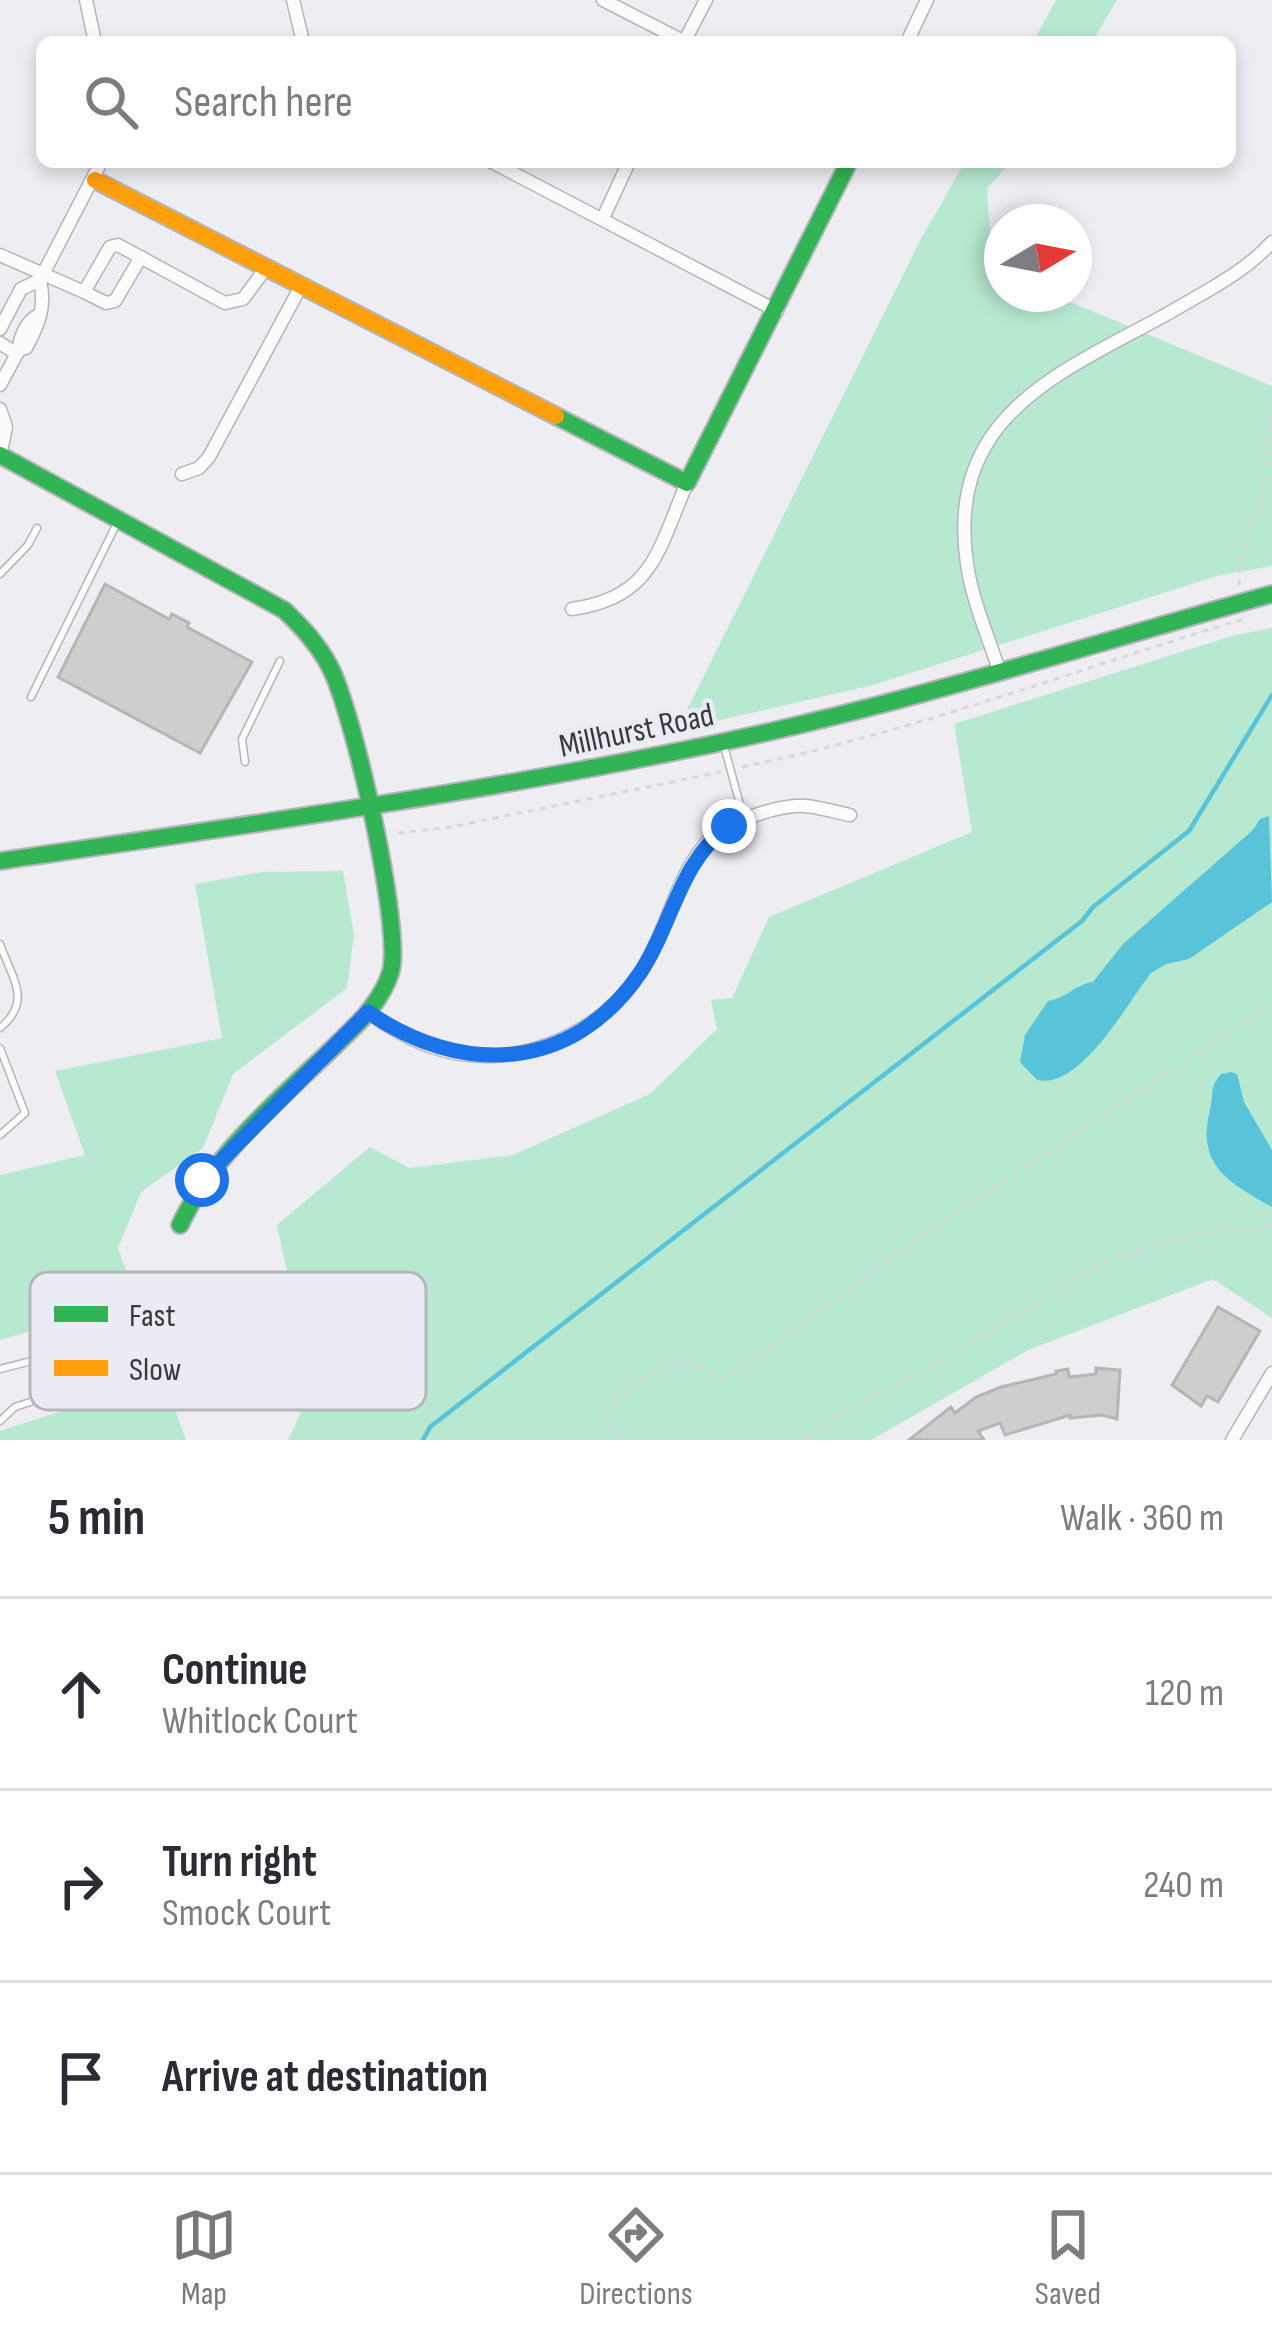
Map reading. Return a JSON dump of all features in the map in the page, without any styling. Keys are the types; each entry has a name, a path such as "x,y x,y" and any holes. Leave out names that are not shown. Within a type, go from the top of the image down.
{"street":[{"path":"86,0 94,36"},
{"path":"292,0 301,36"},
{"path":"603,0 672,36"},
{"path":"687,36 706,0"},
{"path":"910,36 927,0"},
{"path":"505,168 777,311"},
{"path":"603,218 625,168"},
{"path":"572,609 601,605 635,587 656,555 687,483 846,168"},
{"path":"0,328 21,289 42,277 98,171 266,268 687,483"},
{"path":"999,670 967,569 964,541 972,484 995,429 1041,384 1233,277 1272,242"},
{"path":"84,292 110,247 118,245 225,303 243,299 266,268"},
{"path":"0,255 106,303 115,302 141,257"},
{"path":"0,385 40,324 45,302 42,277"},
{"path":"182,474 199,468 209,457 301,286"},
{"path":"0,343 18,352"},
{"path":"0,409 6,427 0,456 284,610 311,632 340,691 368,806 393,941 389,982 368,1012 202,1180 180,1225"},
{"name":"Millhurst Road","path":"0,862 535,780 722,742 1272,594"},
{"path":"368,1012 400,1034 436,1049 475,1057 528,1052 580,1033 642,971 692,862 712,838 744,819 802,805 850,815"},
{"path":"1232,1440 1272,1372"}],"lane":[{"path":"31,697 119,520"},
{"path":"0,574 28,545 37,528"},
{"path":"245,762 242,739 280,661"},
{"path":"722,742 744,819"},
{"path":"0,944 20,999 16,1015 0,1028"},
{"path":"0,1048 25,1113 0,1135"},
{"path":"0,1369 30,1361"},
{"path":"0,1421 15,1407 30,1402"}],"path":[{"path":"1241,600 1241,558 1263,488 1272,411"},
{"path":"398,833 451,827 730,770 904,729 1029,684 1260,614"},
{"path":"620,1440 602,1418 606,1410 662,1369 680,1361 720,1378 747,1364 930,1230 1272,1004"},
{"path":"805,1440 837,1415 944,1359 1112,1258 1188,1236 1262,1230 1272,1225"}],"green space":[{"path":"1056,0 1117,0 1096,36 1036,36"},
{"path":"962,168 1005,168 987,188 988,204 984,204 984,312 1092,311 1272,386 1272,566 1217,576 873,685 677,730 922,237"},
{"path":"1272,628 1272,1318 1213,1279 1028,1350 871,1440 288,1440 302,1410 426,1410 426,1272 287,1272 277,1225 370,1147 409,1168 513,1155 650,1094 717,1029 711,1000 732,998 769,917 972,832 954,724 1235,635"},
{"path":"343,871 354,935 347,988 233,1074 203,1148 141,1192 118,1248 126,1272 30,1272 30,1331 0,1340 0,1175 85,1155 55,1071 222,1038 195,884 262,872"},
{"path":"64,1410 175,1410 186,1440 0,1440 0,1431"}],"water":[{"path":"1269,816 1272,902 1189,959 1151,973 1086,1058 1054,1080 1037,1080 1020,1062 1025,1035 1048,1001 1093,982 1123,944 1260,819"},
{"path":"1221,1074 1237,1074 1244,1102 1272,1150 1272,1207 1229,1180 1208,1145 1213,1087"}],"building":[{"path":"105,584 169,619 172,614 189,623 187,627 252,662 200,753 58,677"},
{"path":"1218,1307 1260,1331 1218,1402 1207,1396 1201,1406 1172,1385"},
{"path":"1096,1368 1120,1370 1117,1419 1070,1415 1005,1435 1000,1423 978,1431 984,1440 909,1440 951,1407 955,1413 1001,1387 1068,1369 1069,1377 1096,1374"}],"waterway":[{"path":"423,1440 430,1427 1082,921 1093,907 1189,831 1272,695"}],"traffic: fast":[{"path":"556,416 687,483 846,168"},
{"path":"0,455 284,610 330,667 362,770 389,910 389,978 363,1018 239,1140 180,1225"},
{"path":"0,861 450,793 718,743 927,692 1272,594"}],"traffic: slow":[{"path":"95,180 556,416"}],"route":[{"path":"202,1180 368,1012 400,1034 436,1049 475,1057 528,1052 580,1033 642,971 692,862 729,826"}]}
